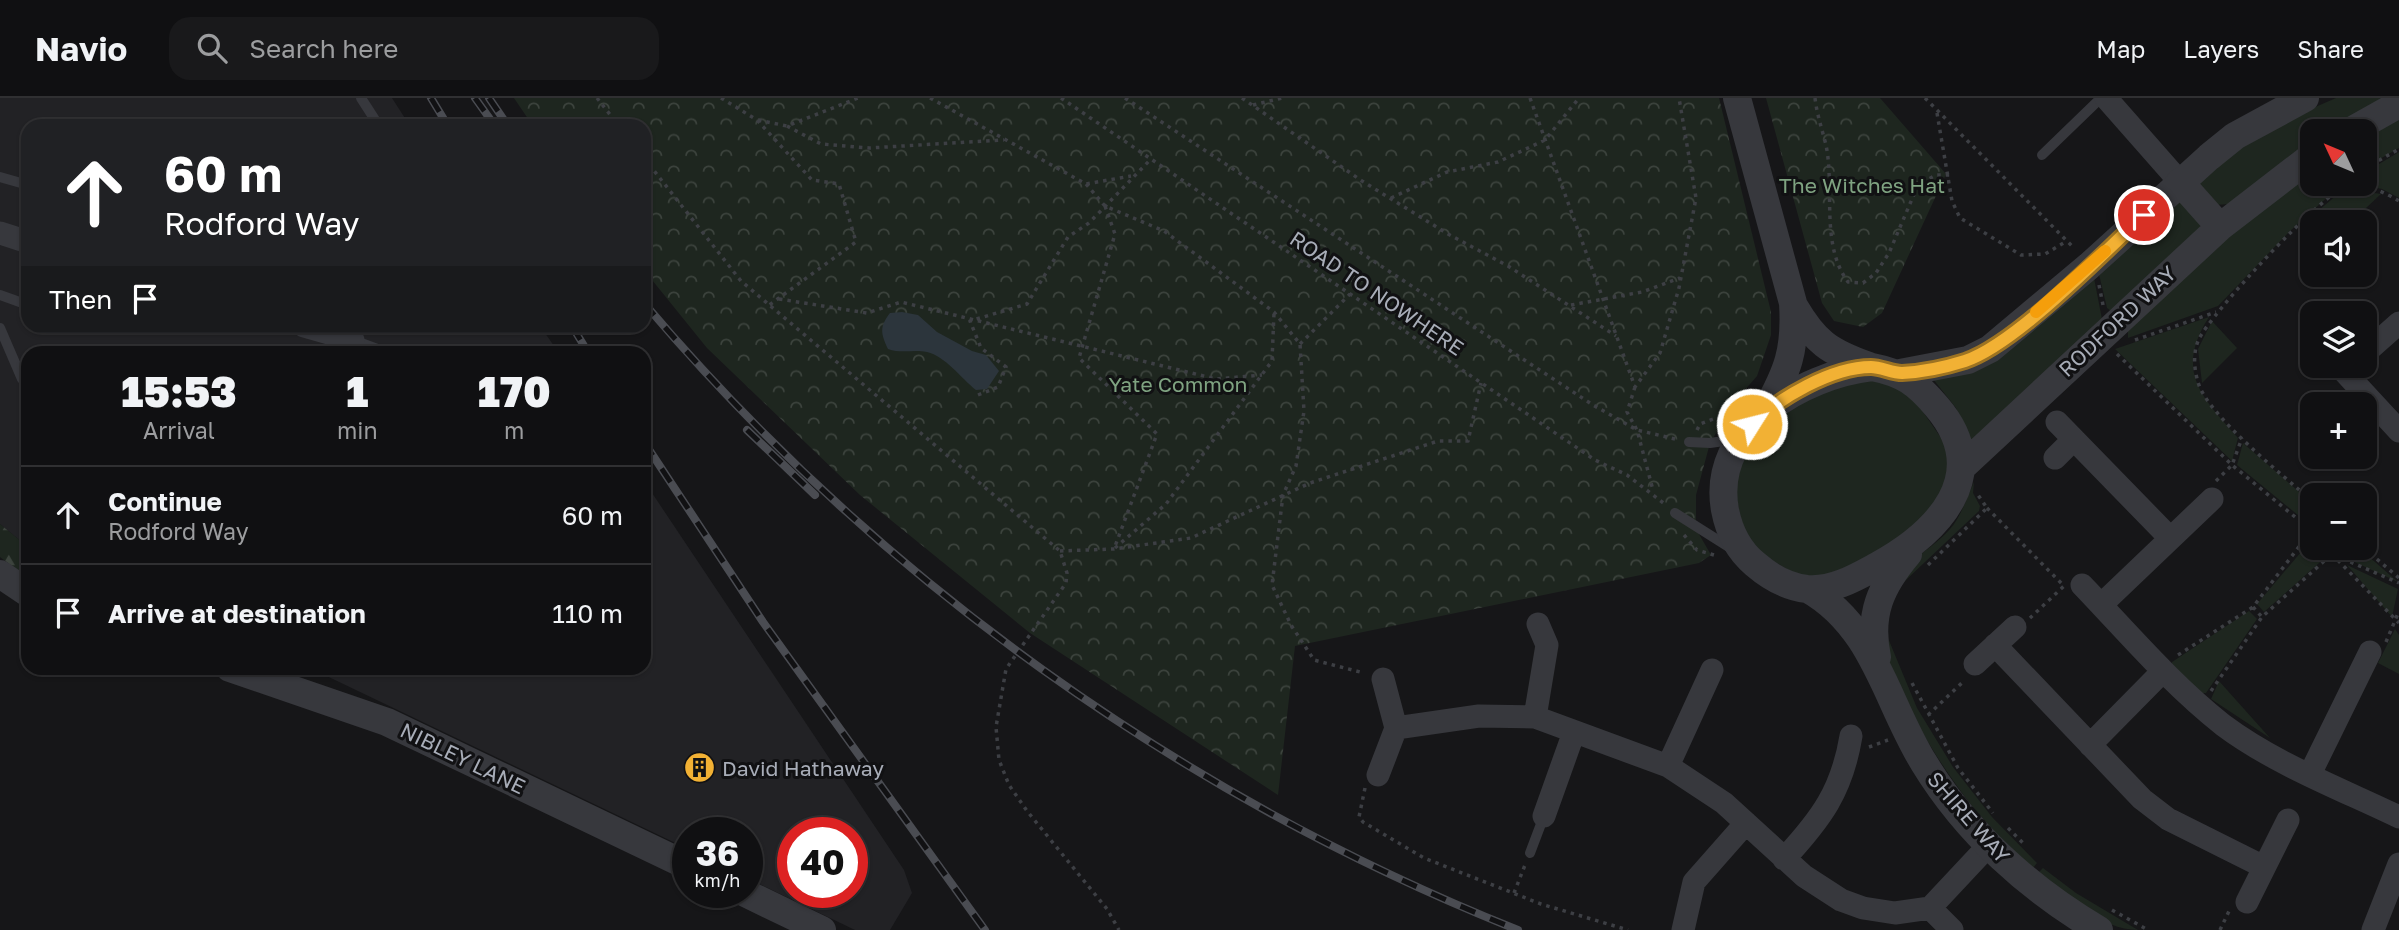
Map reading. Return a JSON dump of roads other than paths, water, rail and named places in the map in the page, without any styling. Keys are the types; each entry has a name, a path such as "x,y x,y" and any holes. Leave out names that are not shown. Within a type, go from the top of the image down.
{"street":[{"path":"1737,98 1793,303 1795,337 1791,362 1729,461 1722,495 1728,527 1744,555 1764,572 1785,583 1808,589 1844,584 1907,550 1947,509 1959,483 1969,477 1947,418 1928,396 1900,373"},
{"path":"2104,98 2220,227"},
{"path":"1793,303 1808,329 1826,347 1837,355 1872,367 1900,373 1949,365 1990,349 2089,266 2180,181 2235,136 2305,98"},
{"path":"2372,119 2399,104"},
{"name":"RODFORD WAY","path":"1969,477 2220,227 2300,165"},
{"path":"0,233 21,240"},
{"path":"2377,342 2399,323"},
{"path":"1752,425 1824,377 1872,367"},
{"path":"2354,378 2399,431"},
{"path":"2057,422 2170,538"},
{"path":"2055,458 2073,440"},
{"path":"2101,605 2213,499"},
{"name":"SHIRE WAY","path":"1880,670 1873,636 1874,615 1881,592 1921,538"},
{"path":"0,574 21,588"},
{"path":"2082,585 2199,705 2256,746 2399,817"},
{"name":"SHIRE WAY","path":"1808,589 1826,599 1863,639 1880,670 1917,724 1940,785 1997,835 2026,881 2063,909 2104,919"},
{"path":"1975,664 2022,623"},
{"path":"1535,717 1547,645 1538,624"},
{"path":"1995,645 2142,799 2168,820 2264,867"},
{"path":"2310,774 2370,652"},
{"path":"1668,766 1712,670"},
{"path":"2090,745 2163,671"},
{"name":"NIBLEY LANE","path":"250,675 387,722 672,858"},
{"path":"1378,775 1396,728 1382,678"},
{"path":"1396,728 1479,716 1535,717 1668,766 1687,776 1746,823 1820,888 1863,908 1895,913 1930,908 1997,835"},
{"path":"1544,816 1574,732"},
{"path":"1784,859 1826,810 1849,746"},
{"path":"2247,902 2288,820"},
{"path":"1682,930 1694,883 1746,823"},
{"path":"2374,930 2393,893 2399,864"},
{"path":"763,901 822,930"},
{"path":"1930,908 1952,930"}],"lane":[{"path":"361,98 374,119"},
{"path":"2042,155 2104,98"},
{"path":"0,177 21,184"},
{"path":"0,295 21,302"},
{"path":"0,328 21,377"},
{"path":"355,333 377,346"},
{"path":"1689,442 1710,443 1752,425"},
{"path":"1675,513 1696,529 1744,555"},
{"path":"1530,853 1544,816"}],"railway":[{"path":"431,98 444,119"},
{"path":"475,98 490,119"},
{"path":"489,98 503,119"},
{"path":"651,311 735,404 832,499 935,587 1043,670 1156,745 1273,814 1394,876 1518,930"},
{"path":"576,333 584,346"},
{"path":"747,430 815,495"},
{"path":"651,453 763,622 985,930"}],"place":[{"name":"David Hathaway","path":"699,768"}],"park label":[{"name":"The Witches Hat","path":"1862,185"},
{"name":"Yate Common","path":"1178,384"}]}
